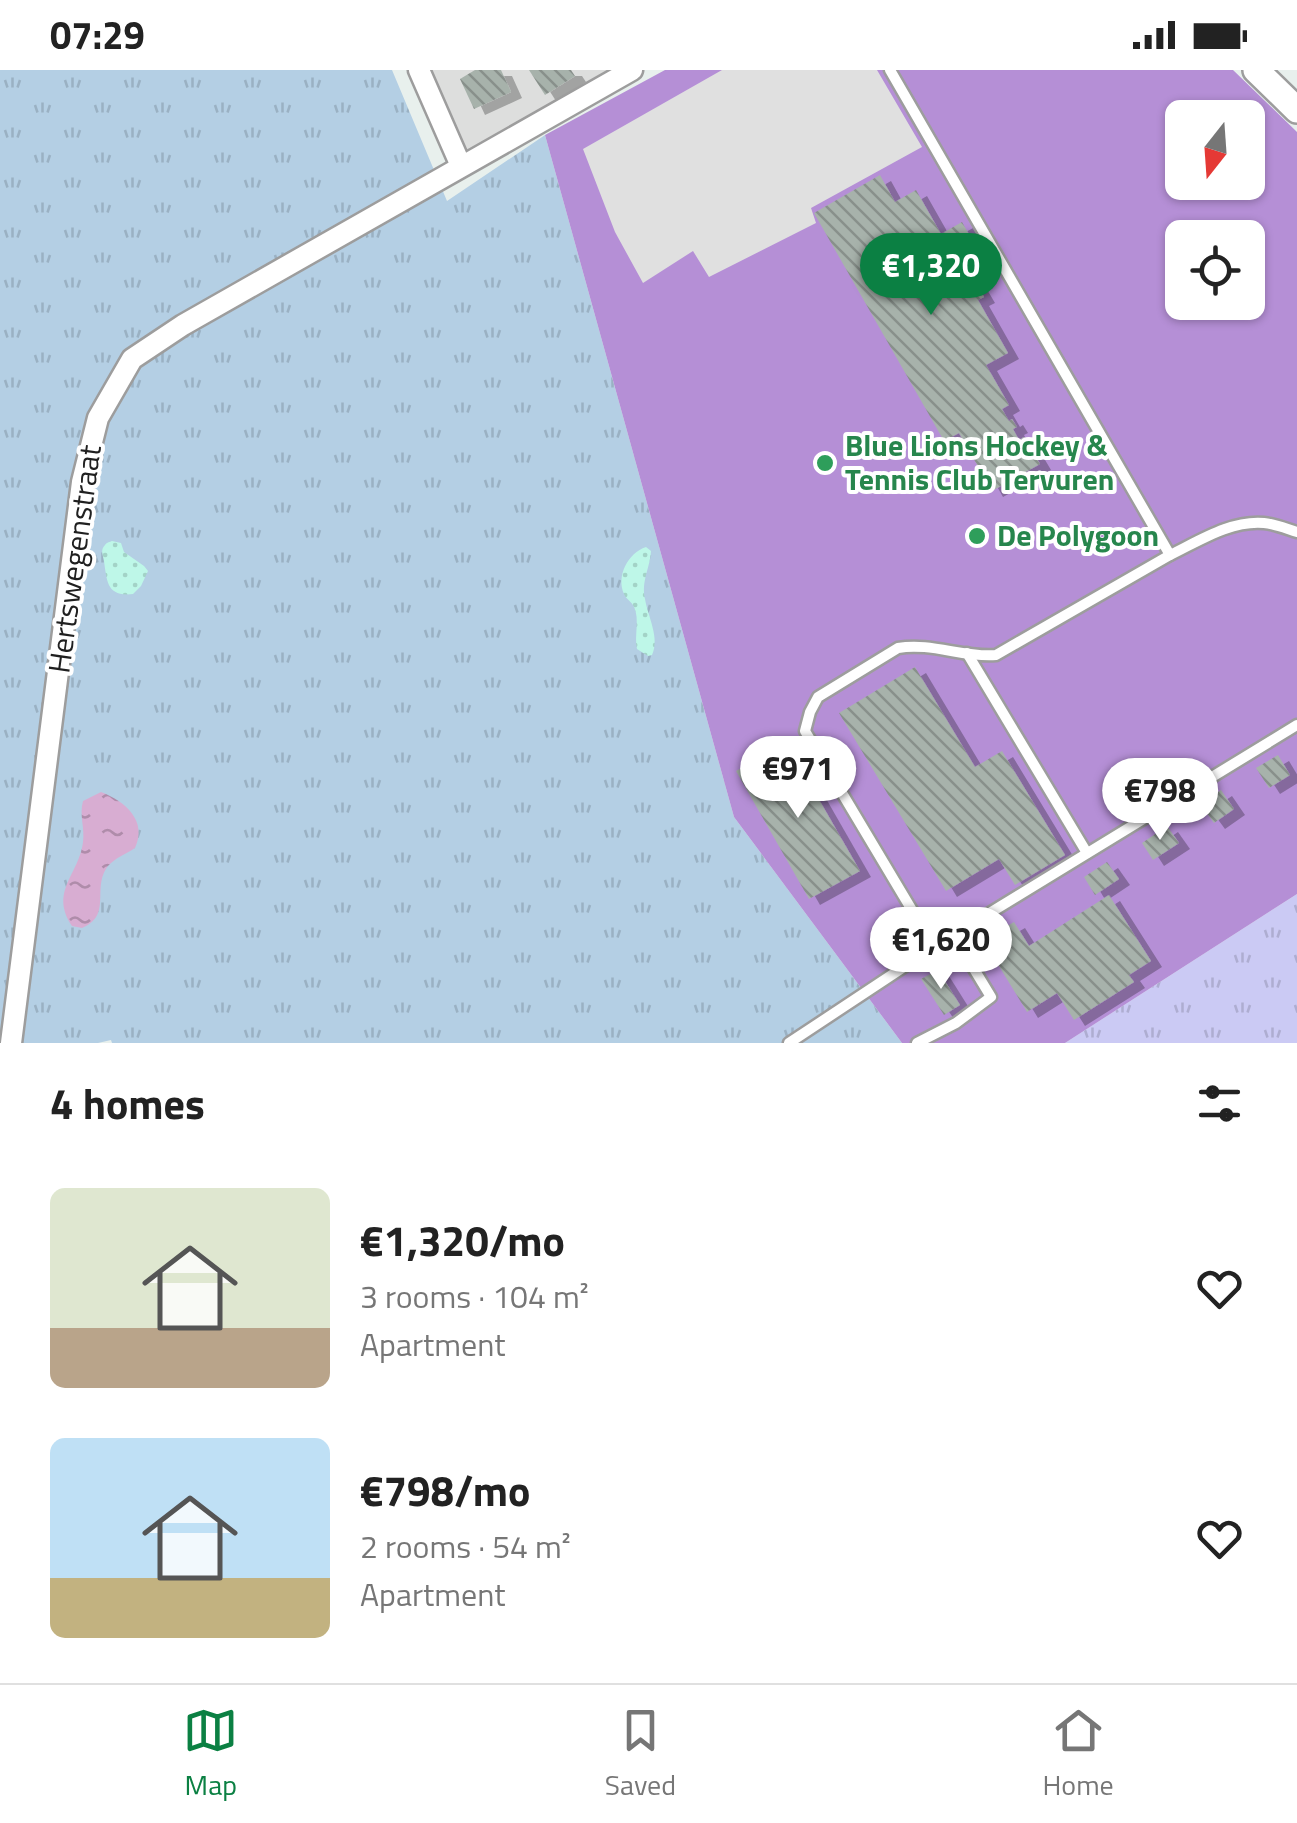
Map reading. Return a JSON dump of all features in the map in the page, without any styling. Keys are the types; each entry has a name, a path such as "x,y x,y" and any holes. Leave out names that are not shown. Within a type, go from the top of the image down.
{"street":[{"path":"419,70 461,166"},
{"name":"Hertswegenstraat","path":"11,1043 82,482 98,418 132,359 182,325 632,70"},
{"path":"1256,70 1297,110"}],"lane":[{"path":"890,70 1170,555"},
{"path":"934,948 806,732 818,696 889,652 913,645 996,655 1170,555 1230,527 1264,524 1297,532"},
{"path":"967,653 1088,853"},
{"path":"789,1043 934,948 1297,725"},
{"path":"917,1043 956,1023 991,997 954,936"}],"shaded area":[{"path":"431,70 612,70 467,151"},
{"name":"De Polygoon","path":"665,70 1233,70 1264,100 1165,100 1165,200 1265,200 1265,101 1297,132 1297,894 1065,1043 902,1043 734,817 545,135"},
{"path":"722,70 877,70 922,147 811,208 816,223 709,277 693,251 643,283 615,232 583,149"}],"green space":[{"path":"0,70 392,70 447,201 545,135 734,817 902,1043 0,1043"},
{"path":"1297,894 1297,1043 1065,1043"}],"sand":[{"path":"112,541 121,543 124,552 148,571 133,594 118,593 108,581 102,551"},
{"path":"646,547 651,551 644,592 655,642 652,655 648,656 637,649 636,612 622,587 629,560"}],"water":[{"path":"101,792 132,813 139,829 138,838 135,848 117,858 103,874 97,916 82,928 72,926 63,903 64,893 83,842 83,801"}],"building":[{"path":"475,70 501,70 511,92 474,109 460,79"},
{"path":"529,70 571,70 575,76 545,95"},
{"path":"880,175 895,202 916,190 941,234 962,222 987,266 971,275 984,297 978,300 1008,353 986,365 1009,405 1002,409 1017,427 1013,429 1019,440 1024,437 1040,464 992,491 959,433 944,441 814,213"},
{"path":"915,667 975,767 1002,751 1065,855 1015,885 999,859 946,891 839,713"},
{"path":"786,742 860,871 809,899 736,771"},
{"path":"1278,755 1290,775 1269,788 1256,768"},
{"path":"1221,790 1234,809 1214,823 1200,804"},
{"path":"1167,826 1179,843 1153,860 1142,843"},
{"path":"1107,862 1119,879 1095,895 1084,877"},
{"path":"1109,895 1151,961 1129,975 1134,982 1074,1020 1057,993 1027,1012 983,940 1014,922 1029,946"},
{"path":"938,970 960,1005 944,1015 921,979"}],"place":[{"name":"Blue Lions Hockey & Tennis Club Tervuren","path":"825,463"},
{"name":"De Polygoon","path":"977,536"}]}
